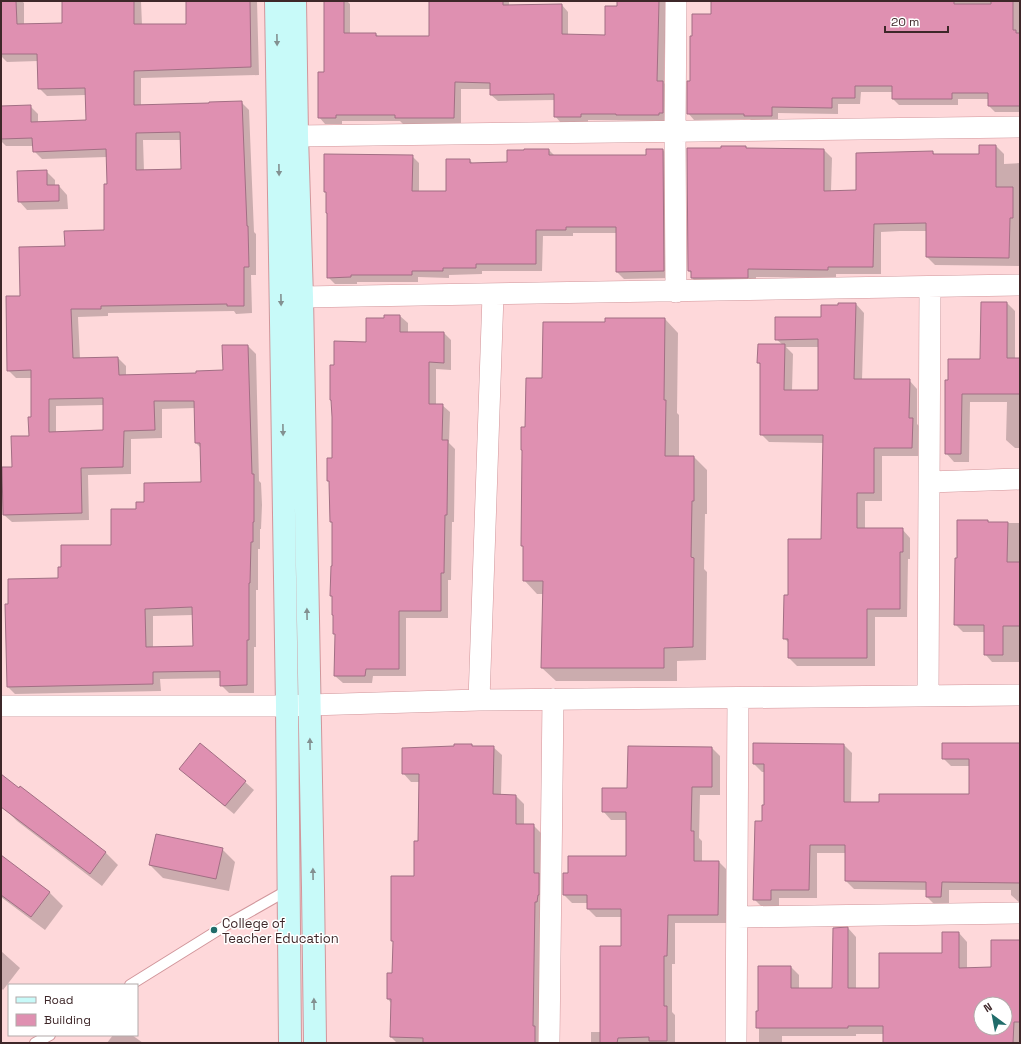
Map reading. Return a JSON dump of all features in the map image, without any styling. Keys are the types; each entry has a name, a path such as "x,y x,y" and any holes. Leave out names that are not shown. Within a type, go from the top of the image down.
{"main road":[{"path":"276,1 287,706 290,1043"},
{"path":"295,1 302,298 315,1043"}],"street":[{"path":"676,1 676,292"},
{"path":"297,136 1020,127"},
{"path":"302,298 1020,285"},
{"path":"928,696 930,287"},
{"path":"479,700 493,295"},
{"path":"929,482 1020,479"},
{"path":"1,706 287,706 479,700 1020,695"},
{"path":"736,1043 738,698"},
{"path":"549,1043 553,699"},
{"path":"737,917 1020,913"}],"lane":[{"path":"132,984 228,924 288,890"},
{"path":"35,1043 48,1036"}],"building":[{"path":"1,1 16,1 17,24 62,23 62,1 134,1 134,24 186,24 186,1 250,1 251,67 134,71 134,105 242,101 249,267 244,267 244,306 227,306 227,304 101,306 101,309 71,309 73,358 118,357 119,375 196,373 196,371 223,370 222,345 248,345 252,474 254,474 254,522 253,542 251,542 249,583 247,685 220,686 220,671 153,672 153,684 7,687 5,604 8,604 8,579 58,578 58,567 61,567 61,545 111,545 111,509 136,509 136,502 144,502 144,483 201,482 200,443 195,443 194,401 154,401 155,430 124,431 123,467 81,468 82,513 3,515 2,467 12,467 11,436 29,436 28,417 31,417 31,370 7,371 6,296 20,296 19,247 65,246 64,231 104,230 104,184 107,184 106,149 33,152 32,138 1,139 1,106 31,105 31,122 86,120 85,88 38,89 37,54 1,54","holes":["180,132 181,169 136,170 136,133","103,398 103,430 49,432 49,399","192,607 193,646 146,647 145,609"]},
{"path":"324,1 344,1 344,33 376,33 376,36 429,36 429,1 503,1 503,5 562,4 562,34 605,35 605,6 617,6 617,1 659,1 657,81 663,81 663,113 659,113 659,115 581,114 581,117 554,117 554,94 490,95 490,83 455,82 454,118 395,118 395,115 336,115 336,118 318,118 318,72 324,72"},
{"path":"711,1 954,1 954,4 991,4 991,1 1013,1 1013,30 1016,30 1016,33 1020,33 1020,106 988,106 988,93 952,93 952,99 892,99 892,86 855,86 855,98 832,98 832,108 772,107 772,116 744,116 744,114 687,114 687,81 690,81 690,36 692,36 692,14 711,14"},
{"path":"979,145 996,145 996,187 1013,187 1013,218 1010,218 1009,258 926,257 926,223 874,224 873,267 828,267 828,270 748,269 748,278 691,278 691,271 688,271 687,148 746,146 746,148 824,149 824,191 856,190 856,153 933,151 933,154 979,154"},
{"path":"549,149 549,155 646,155 646,149 663,149 664,271 616,272 616,227 566,227 566,230 536,230 536,264 476,264 476,268 443,268 443,271 412,271 412,275 351,275 351,277 327,278 327,213 326,192 324,192 324,154 413,155 412,191 446,191 446,159 470,159 470,163 507,162 507,150"},
{"path":"47,170 47,185 59,185 59,201 18,202 17,171"},
{"path":"981,302 1007,302 1007,358 1020,358 1020,394 962,394 961,454 945,454 945,380 948,380 948,359 980,359"},
{"path":"838,303 856,303 854,379 910,379 909,418 913,418 912,448 874,448 874,493 857,493 857,528 903,528 903,552 900,552 900,609 867,609 867,658 788,658 788,639 783,639 784,595 788,595 788,539 821,539 823,435 760,435 760,363 757,363 758,344 785,344 784,390 818,390 818,339 775,340 775,317 821,317 821,305 838,305"},
{"path":"384,315 400,315 400,332 444,332 444,363 429,362 429,404 443,404 442,440 448,440 447,515 445,515 444,573 441,573 441,611 399,611 399,669 366,669 365,676 334,676 335,634 333,634 332,596 330,596 332,522 330,522 329,481 327,481 327,458 332,458 330,365 334,365 334,341 366,342 366,318 384,318"},
{"path":"605,318 665,318 665,456 694,456 694,501 692,501 691,557 694,558 693,647 664,648 664,668 541,668 543,581 523,581 523,546 521,546 521,427 525,427 526,378 542,378 543,322 605,322"},
{"path":"957,520 988,520 988,522 1008,522 1007,562 1020,562 1020,626 1003,626 1003,655 984,655 984,625 954,625"},
{"path":"200,743 246,781 225,806 179,769"},
{"path":"753,743 844,744 844,802 879,802 879,794 969,794 969,759 942,759 942,743 1020,743 1020,883 942,882 941,897 926,897 926,882 845,881 845,845 810,845 809,890 771,890 771,900 753,900 755,821 762,821 762,805 764,805 764,764 753,764"},
{"path":"454,744 494,746 493,794 516,795 516,824 534,824 534,873 539,873 539,895 537,902 535,902 533,1026 535,1026 535,1043 423,1043 423,1038 390,1037 391,999 387,999 387,973 392,973 393,941 391,941 391,876 414,876 414,841 418,841 419,774 402,774 402,748 454,746"},
{"path":"628,746 712,747 712,787 692,787 691,831 694,831 694,861 719,861 718,915 668,915 667,956 664,956 664,1006 667,1006 667,1041 649,1041 649,1037 618,1038 617,1043 600,1043 600,946 621,946 621,909 587,909 587,895 563,895 563,873 568,873 568,856 626,856 626,812 602,812 602,788 627,788"},
{"path":"1,774 19,788 20,786 106,852 90,874 1,807"},
{"path":"156,834 223,848 216,879 149,865"},
{"path":"1,855 50,892 31,917 1,895"},
{"path":"848,927 848,988 879,988 879,953 942,953 942,932 959,932 959,968 991,967 991,940 1020,940 1020,1022 1014,1022 1013,1043 883,1043 883,1026 848,1026 848,1028 756,1028 756,1011 758,1011 758,966 791,966 791,988 832,988 833,928"}],"place":[{"name":"College of Teacher Education","path":"214,930"}]}
